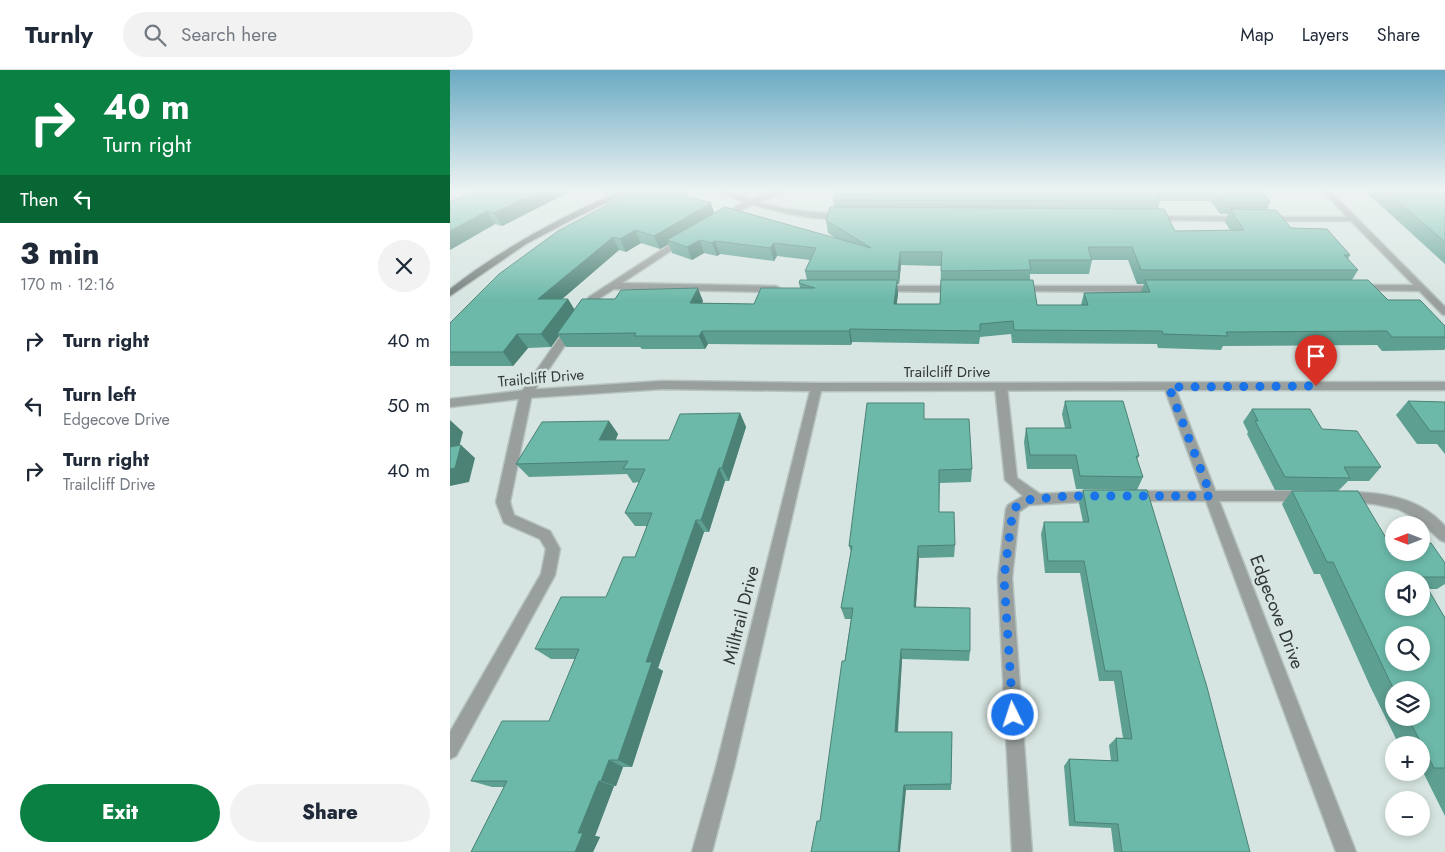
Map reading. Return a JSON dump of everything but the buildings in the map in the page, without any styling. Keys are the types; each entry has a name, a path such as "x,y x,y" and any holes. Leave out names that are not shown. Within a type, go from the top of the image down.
{"street":[{"path":"450,293 490,263 552,227"},
{"path":"1360,227 1445,312"},
{"path":"450,750 548,575 553,549 545,536 509,518 503,502 526,394 592,299 694,233"},
{"path":"611,286 786,289"},
{"path":"1352,288 1421,288"},
{"path":"875,289 964,289"},
{"path":"1004,289 1173,289"},
{"name":"Trailcliff Drive","path":"450,403 526,394 662,385 816,387 1445,386"},
{"name":"Milltrail Drive","path":"702,852 725,767 816,387"},
{"path":"1001,387 1011,480 1037,499"},
{"name":"Edgecove Drive","path":"1169,387 1346,852"},
{"path":"1022,852 1004,578 1013,509 1026,500 1068,496 1384,499 1413,508 1437,526 1445,536"}],"route":[{"path":"1013,715 1004,578 1013,509 1026,500 1068,496 1211,496 1169,387 1316,386"}]}
